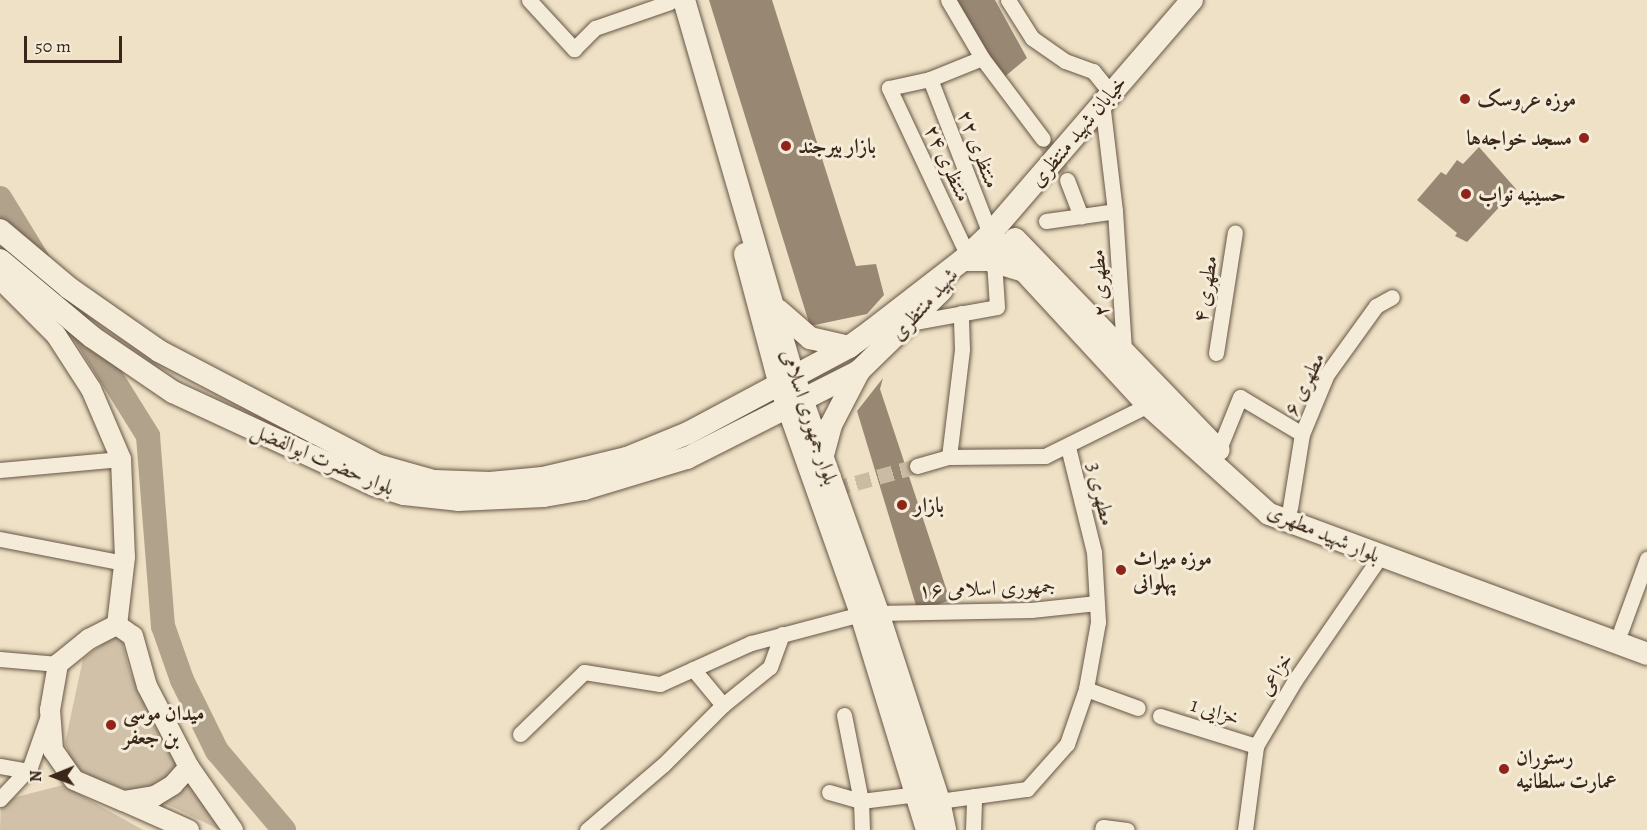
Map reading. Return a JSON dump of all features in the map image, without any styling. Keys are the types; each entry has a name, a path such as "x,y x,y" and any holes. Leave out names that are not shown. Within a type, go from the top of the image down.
{"main road":[{"name":"خیابان شهید منتظری","path":"965,258 995,228 1192,0"},
{"name":"بلوار جمهوری اسلامی","path":"674,1 776,308 786,378"},
{"name":"بلوار جمهوری اسلامی","path":"674,1 734,212 786,378 870,614"},
{"name":"بلوار شهید مطهری","path":"995,228 1025,272 1148,405 1269,514 1647,654"},
{"name":"بلوار شهید مطهری","path":"995,228 1124,352 1259,488 1290,508 1647,639"},
{"name":"بلوار حضرت ابوالفضل","path":"0,230 127,329 217,384 323,440 406,476 490,483 543,478 627,458 688,434 786,378"},
{"path":"965,258 994,261 1025,272"},
{"name":"شهید منتظری","path":"786,378 849,347 965,258"},
{"name":"شهید منتظری","path":"794,402 859,371 945,287 965,258"},
{"name":"بلوار حضرت ابوالفضل","path":"0,260 139,372 211,409 374,485 404,494 488,500 554,494 640,474 687,458 794,402"},
{"path":"776,308 810,338 849,347"},
{"path":"823,455 831,424 859,371"},
{"name":"بلوار جمهوری اسلامی","path":"794,402 823,455 870,614 929,798 945,830"},
{"name":"بلوار جمهوری اسلامی","path":"927,830 929,798"}],"street":[{"path":"529,0 574,49 595,28 674,1"},
{"path":"948,0 982,58 1043,139"},
{"path":"1008,0 1032,38 1065,61 1094,71 1106,97"},
{"path":"930,79 982,58"},
{"name":"منتظری ۲۴","path":"930,79 889,88 965,258"},
{"name":"منتظری ۲۲","path":"930,79 995,228"},
{"name":"مطهری ۲","path":"1106,97 1124,352"},
{"path":"1067,180 1081,216"},
{"path":"1046,221 1115,211"},
{"name":"مطهری ۴","path":"1216,353 1235,232"},
{"path":"909,323 996,307 994,261"},
{"path":"0,279 56,335 90,389 121,459 125,501 125,563 117,625"},
{"name":"مطهری ۶","path":"1290,508 1302,434 1328,374 1376,306 1392,297"},
{"path":"917,466 949,457 962,349 961,313"},
{"path":"1219,449 1240,397 1302,434"},
{"name":"مطهری 3","path":"949,457 1045,456 1068,447 1148,405"},
{"name":"مطهری 3","path":"861,801 974,796 1027,789 1067,744 1086,689 1098,622 1094,552 1068,447"},
{"path":"0,470 121,459"},
{"path":"0,539 125,563"},
{"name":"خزاعی","path":"1245,830 1256,746 1295,680 1380,557"},
{"path":"1621,630 1647,559"},
{"name":"جمهوری اسلامی ۱۶","path":"520,734 584,672 660,684 751,643 870,614 1031,610 1097,603"},
{"path":"0,799 27,771 50,710 58,664 89,639 117,625"},
{"path":"117,625 133,636 147,686 189,767 233,830"},
{"path":"587,830 664,764 723,705 770,667 782,634"},
{"path":"0,659 58,664"},
{"path":"693,669 723,705"},
{"path":"1086,689 1138,708"},
{"path":"50,710 53,750 74,780 166,817 189,830"},
{"path":"844,715 861,801 862,830"},
{"name":"خزایی 1","path":"1160,716 1256,746"},
{"path":"0,766 27,771"},
{"path":"123,801 155,796 173,785 189,767"},
{"path":"829,792 861,801"},
{"path":"974,796 974,830"},
{"path":"1102,830 1126,830"}],"shaded area":[{"path":"119,631 130,672 156,727 220,830 173,807 91,777 73,766 65,743 83,659"},
{"path":"63,785 143,830 0,830 1,801"}],"building":[{"name":"بازار بیرجند","path":"709,0 772,0 856,266 876,264 884,295 867,314 810,326"},
{"path":"957,0 995,0 1027,58 1002,79"},
{"name":"حسینیه نواب","path":"1479,147 1516,189 1467,242 1455,236 1457,233 1417,200 1441,172 1446,175 1457,160 1463,164"},
{"name":"بازار","path":"883,378 880,389 950,600 918,612 857,411"}],"waterway":[{"path":"0,198 38,260"},
{"path":"0,215 15,223"},
{"path":"79,325 148,436 163,626 182,680 217,751 284,830"}],"tunnel":[{"path":"1043,139 1067,180"},
{"path":"834,489 917,466"}],"place":[{"name":"موزه عروسک","path":"1465,99"},
{"name":"مسجد خواجه‌ها","path":"1584,138"},
{"name":"بازار بیرجند","path":"786,146"},
{"name":"حسینیه نواب","path":"1466,194"},
{"name":"بازار","path":"902,505"},
{"name":"موزه میراث پهلوانی","path":"1121,570"},
{"name":"میدان موسی بن جعفر","path":"111,725"},
{"name":"رستوران عمارت سلطانیه","path":"1504,769"}]}
